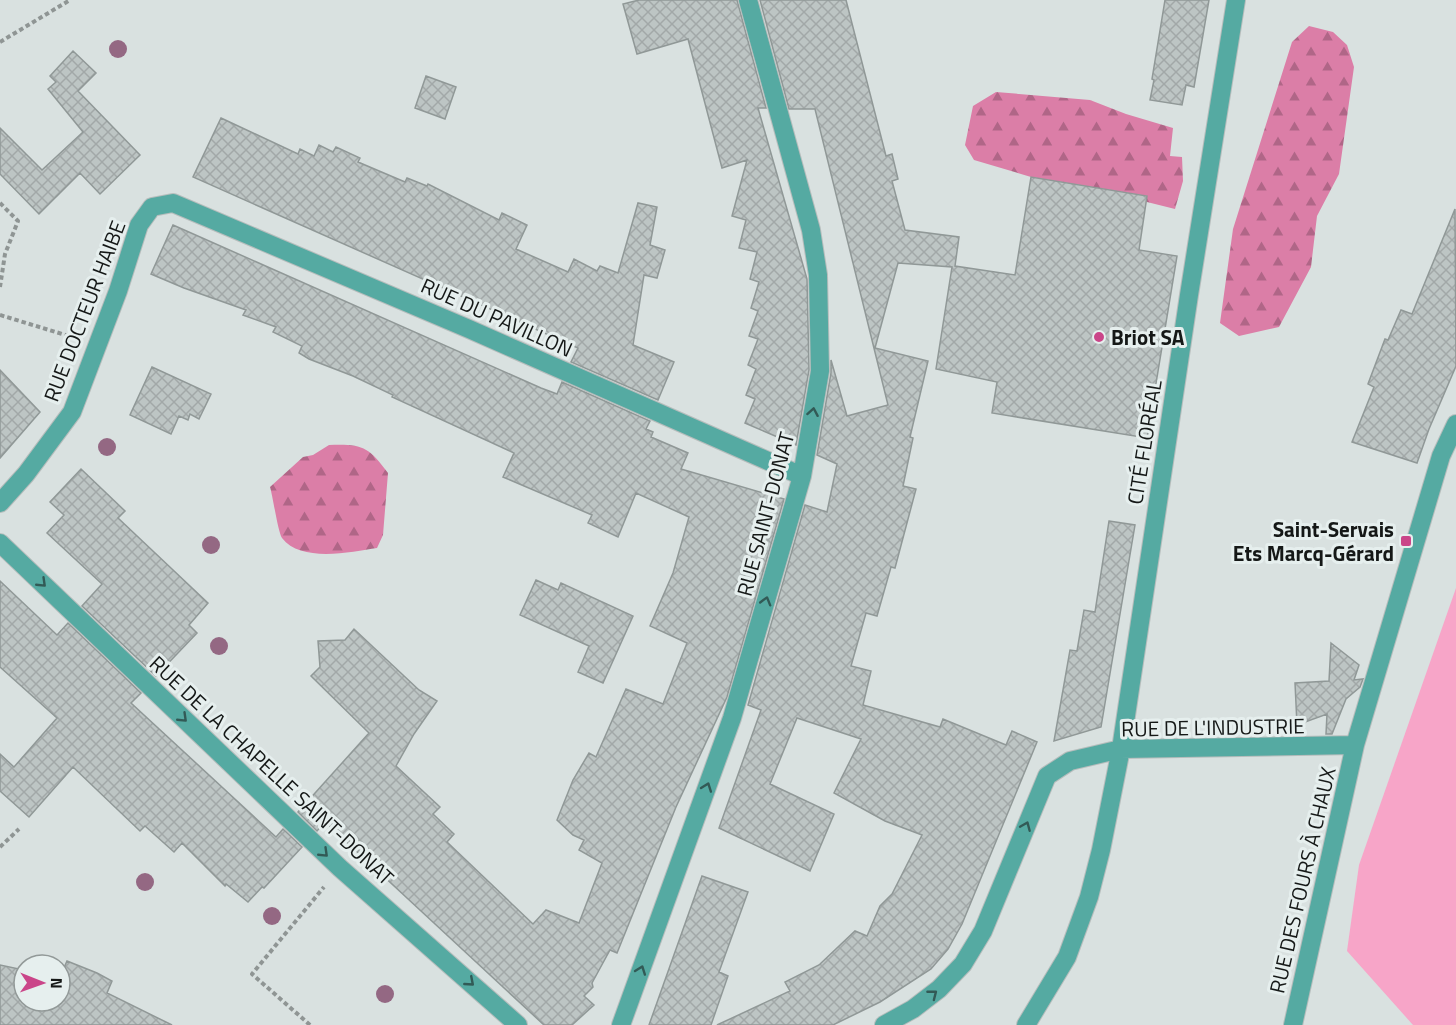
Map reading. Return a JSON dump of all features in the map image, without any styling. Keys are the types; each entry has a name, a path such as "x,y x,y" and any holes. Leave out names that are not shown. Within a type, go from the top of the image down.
{"street":[{"name":"RUE SAINT-DONAT","path":"621,1025 732,718 802,476 820,371 818,275 811,230 748,0"},
{"name":"CITÉ FLORÉAL","path":"1026,1025 1067,957 1089,897 1101,850 1121,749 1236,0"},
{"name":"RUE DU PAVILLON","path":"173,203 469,329 802,476"},
{"name":"RUE DOCTEUR HAIBE","path":"0,503 26,474 72,412 140,225 152,207 173,203"},
{"path":"1355,745 1441,456 1456,424"},
{"name":"RUE DE LA CHAPELLE SAINT-DONAT","path":"0,543 340,868 518,1025"},
{"name":"RUE DE L'INDUSTRIE","path":"884,1025 913,1009 939,989 963,964 983,931 1047,776 1070,761 1121,749 1355,745"},
{"name":"RUE DES FOURS À CHAUX","path":"1293,1025 1355,745"}],"path":[{"path":"0,42 70,0"},
{"path":"0,203 18,221 5,254 0,287"},
{"path":"0,315 98,345"},
{"path":"0,847 19,829"},
{"path":"310,1025 252,974 340,868"}],"shaded area":[{"path":"1456,588 1456,1025 1413,1025 1347,951 1359,865"}],"green space":[{"path":"1309,26 1333,32 1347,45 1354,67 1339,174 1317,216 1311,267 1279,327 1239,336 1220,323 1233,229 1292,42"},
{"path":"996,92 1090,100 1173,128 1170,156 1182,157 1183,181 1175,209 1147,202 1147,196 1031,177 974,160 965,145 973,106"},
{"path":"329,445 357,446 375,457 388,473 383,535 377,548 341,553 314,553 290,546 282,538 270,487 303,457 313,455"}],"building":[{"path":"639,0 737,0 766,108 758,108 807,279 809,370 796,445 745,423 755,399 746,395 756,369 748,365 758,339 749,336 758,311 751,308 759,282 750,279 757,252 739,248 746,220 732,216 747,160 722,168 688,39 637,54 623,4"},
{"path":"760,0 846,0 886,156 892,154 898,179 892,181 905,230 959,237 955,266 1015,275 1031,177 1147,196 1139,250 1177,256 1147,438 992,413 997,382 936,369 952,267 898,263 875,348 928,361 910,437 913,438 903,486 916,489 895,568 891,567 877,616 866,613 851,666 871,671 863,705 940,727 943,719 1006,745 1012,731 1037,742 962,924 948,949 931,969 880,1002 833,1025 717,1025 790,991 785,982 819,965 855,931 867,936 880,906 892,894 922,835 885,821 834,793 861,739 797,718 770,784 834,814 810,871 719,828 761,710 748,705 805,505 827,512 837,464 817,455 831,373 831,360 847,416 888,405 815,109 789,109"},
{"path":"1165,0 1209,0 1194,87 1186,85 1182,105 1150,100"},
{"path":"73,51 96,73 78,91 140,155 100,194 80,173 39,214 0,174 0,128 42,170 83,132 48,89 56,82 50,76"},
{"path":"426,76 456,87 445,119 415,108"},
{"path":"221,118 298,154 300,149 314,156 319,145 333,152 336,147 360,158 358,162 405,182 407,178 427,186 428,184 499,220 502,213 527,225 516,249 568,272 574,259 597,271 600,266 618,273 638,203 657,207 650,245 665,250 657,278 644,275 633,345 674,362 658,400 571,362 578,348 193,177"},
{"path":"1455,209 1456,366 1417,463 1352,442 1374,387 1368,384 1385,339 1388,340 1401,310 1412,314"},
{"path":"173,225 541,388 557,394 562,382 650,421 646,429 653,432 651,437 688,453 681,469 784,499 727,697 676,807 617,953 610,950 592,983 593,987 584,996 594,1005 572,1025 544,1025 325,822 317,831 298,812 369,733 311,676 320,667 318,641 345,640 354,629 419,690 437,701 414,734 396,766 440,807 433,814 454,834 447,842 533,924 546,910 579,923 602,863 579,850 584,840 573,835 557,820 573,780 589,753 596,757 626,689 663,704 687,643 650,626 673,573 689,517 636,493 618,537 588,523 592,515 503,477 514,453 392,397 393,395 353,376 309,359 299,353 302,346 273,332 276,327 243,315 246,310 151,274"},
{"path":"152,367 211,394 199,419 190,414 188,420 179,416 171,434 130,415"},
{"path":"0,370 40,412 0,458"},
{"path":"81,469 125,511 118,518 208,603 189,625 197,633 156,676 82,606 102,584 47,533 64,515 50,502"},
{"path":"1109,521 1135,525 1101,727 1054,741 1070,650 1077,651 1084,610 1095,612"},
{"path":"536,580 558,590 561,583 633,616 603,683 578,672 589,646 520,615"},
{"path":"0,581 57,635 68,623 141,693 131,703 276,837 283,829 302,847 248,902 226,884 225,886 182,843 174,852 145,826 140,831 73,767 29,817 0,791 0,754 14,767 57,718 0,667"},
{"path":"1331,643 1359,665 1354,680 1363,679 1360,687 1346,699 1332,734 1326,734 1327,714 1297,725 1295,683 1329,681"},
{"path":"702,876 748,892 719,972 728,976 711,1025 649,1025"},
{"path":"72,963 112,981 107,993 172,1025 0,1025 0,965 12,968 12,1013 72,1013"}],"place":[{"name":"Briot SA","path":"1099,337"},
{"name":"Saint-Servais Ets Marcq-Gérard","path":"1406,541"}]}
